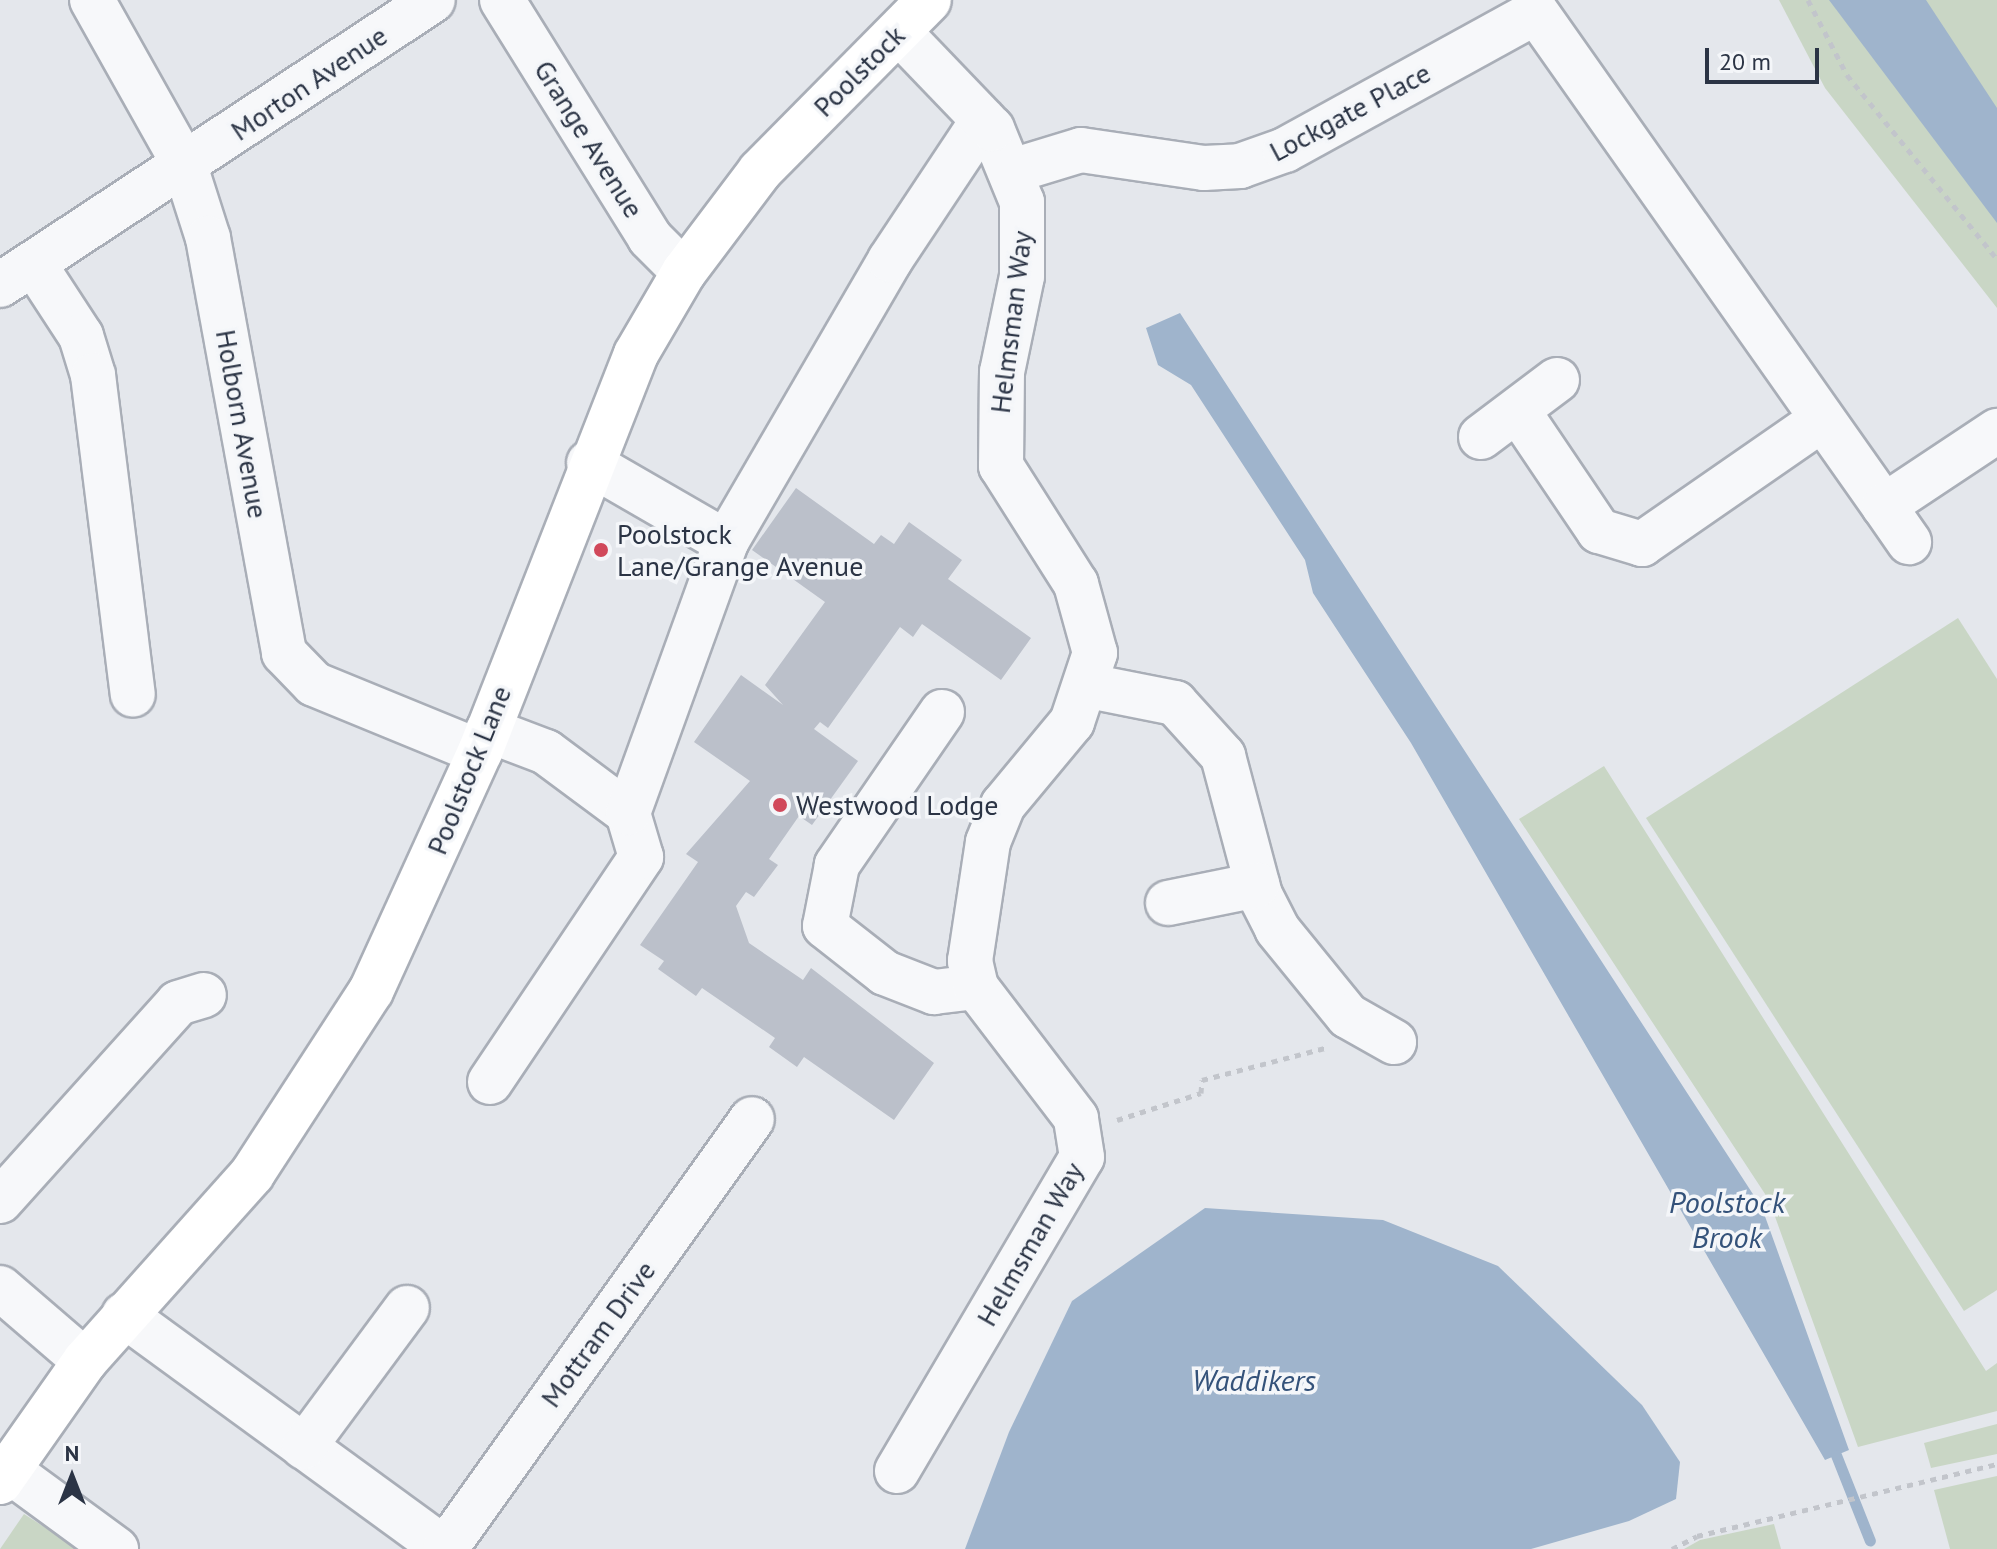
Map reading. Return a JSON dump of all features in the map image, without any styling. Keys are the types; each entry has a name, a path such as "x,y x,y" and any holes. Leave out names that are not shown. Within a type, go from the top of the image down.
{"main road":[{"name":"Poolstock","path":"788,141 929,0"},
{"name":"Poolstock Lane","path":"4,1476 85,1361 252,1174 313,1089 371,991 484,741 589,463 636,354 684,272 788,141"}],"street":[{"name":"Holborn Avenue","path":"92,0 185,166 208,238 284,653 314,684 484,741 546,752 628,813"},
{"name":"Morton Avenue","path":"17,274 433,0"},
{"name":"Grange Avenue","path":"502,0 650,238 684,272"},
{"name":"Lockgate Place","path":"1012,171 1081,150 1204,168 1240,166 1285,150 1544,6 1821,420 1909,542"},
{"name":"Helmsman Way","path":"897,1471 1074,1174 1082,1131 976,987 970,961 988,842 1003,805 1072,722 1089,686 1095,653 1088,615 1001,466 1002,372 1025,240 1012,171 983,120 899,32"},
{"path":"490,1082 641,857 628,813 726,542 890,260 983,120"},
{"path":"17,274 81,336 93,375 133,695"},
{"path":"1481,437 1557,380"},
{"path":"1518,411 1599,531 1642,544 1821,420"},
{"path":"1884,506 1997,431"},
{"path":"589,463 726,542"},
{"path":"1089,686 1175,703 1223,756 1241,800 1257,885 1277,929 1343,1024 1394,1042"},
{"path":"942,712 837,865 825,926 885,973 921,988 976,987"},
{"path":"1168,903 1257,885"},
{"path":"0,1201 181,989"},
{"name":"Mottram Drive","path":"124,1315 444,1549 752,1119"},
{"path":"0,1288 85,1361"},
{"path":"304,1447 407,1308"},
{"path":"4,1476 116,1549"}],"path":[{"path":"1808,0 1847,75 1997,259"},
{"path":"1082,1131 1201,1093 1202,1080 1319,1055 1343,1024"},
{"path":"1672,1549 1880,1489 1997,1464"}],"green space":[{"path":"1779,0 1997,0 1997,308 1825,88"},
{"path":"1958,618 1997,679 1997,1290 1964,1311 1646,818"},
{"path":"1604,766 1986,1371 1997,1363 1997,1411 1858,1447 1769,1200 1519,819"},
{"path":"1997,1424 1997,1454 1931,1468 1924,1443"},
{"path":"1997,1476 1997,1549 1950,1549 1934,1490"},
{"path":"24,1514 79,1549 0,1549"},
{"path":"1774,1524 1781,1549 1684,1549 1700,1540"}],"water":[{"path":"1829,0 1926,0 1997,108 1997,223"},
{"name":"Poolstock Brook","path":"1180,313 1762,1208 1849,1450 1825,1460 1411,743 1313,593 1305,560 1191,385 1158,365 1146,328"},
{"name":"Waddikers","path":"1205,1208 1383,1220 1498,1266 1642,1405 1680,1462 1676,1499 1629,1521 1531,1549 965,1549 1009,1432 1072,1301"}],"building":[{"name":"Westwood Lodge","path":"796,488 874,544 881,535 894,544 909,522 962,560 948,579 1031,638 1001,680 922,624 913,637 900,627 828,728 820,722 814,729 858,761 812,825 799,816 769,859 778,865 754,897 746,892 736,906 749,943 803,980 811,968 934,1063 894,1120 804,1057 797,1067 769,1047 775,1038 702,988 696,996 658,969 664,961 640,945 698,862 686,854 750,781 694,742 741,675 783,705 765,685 825,602 752,550"}],"waterway":[{"path":"1836,1455 1870,1541"}],"place":[{"name":"Poolstock Lane/Grange Avenue","path":"601,550"},
{"name":"Westwood Lodge","path":"780,805"}]}
